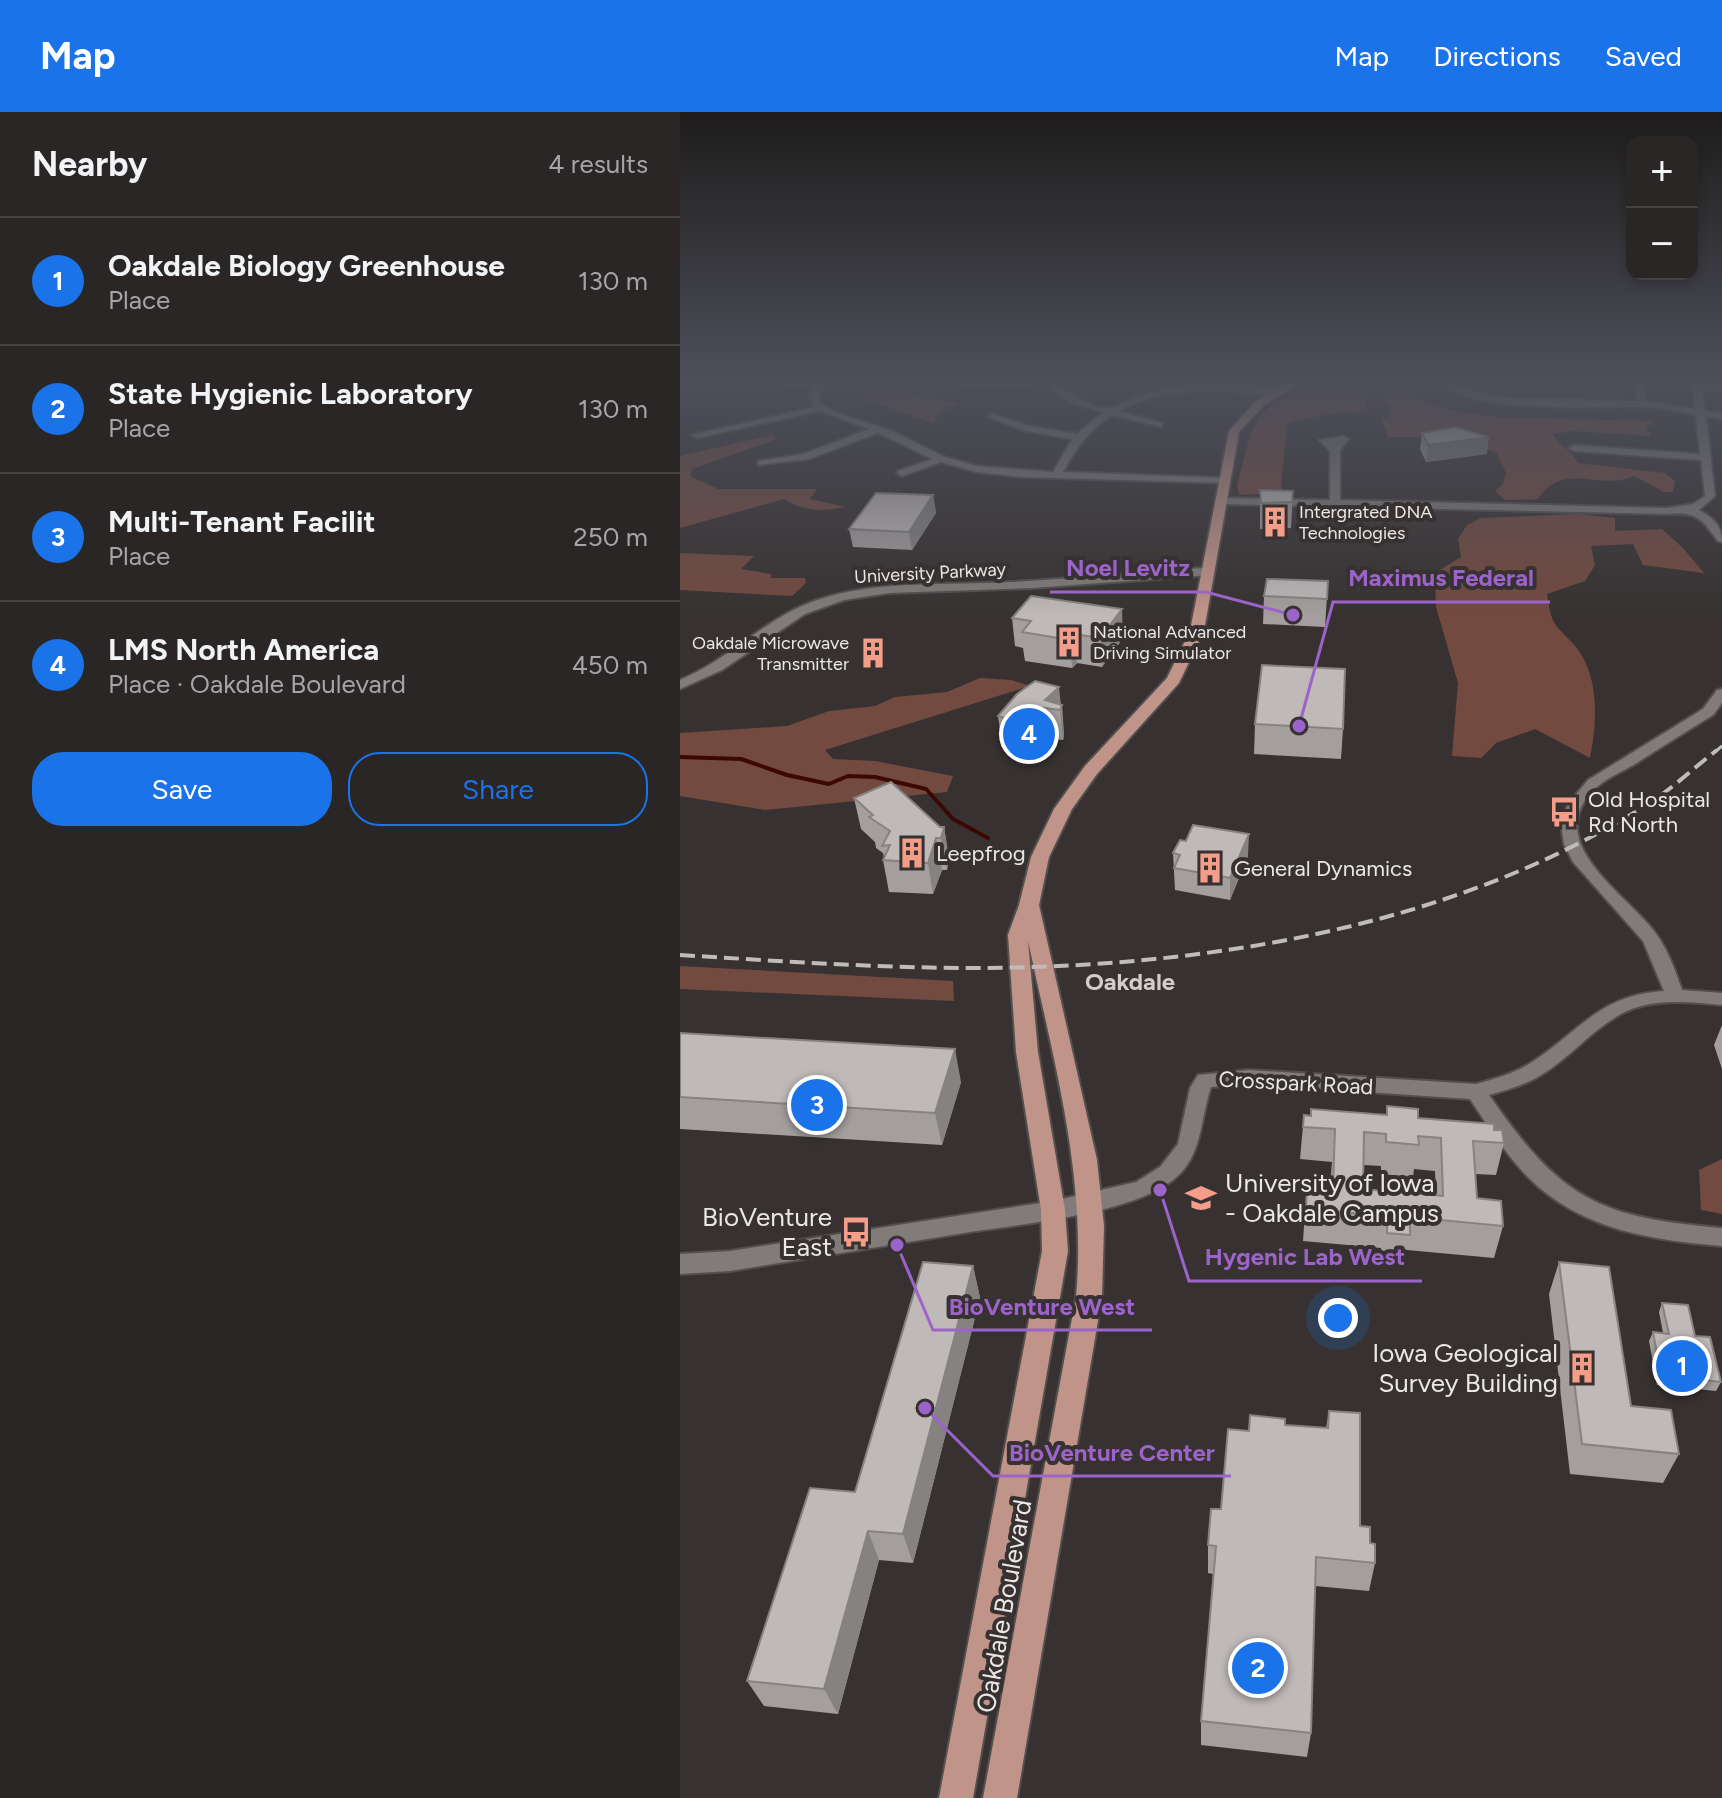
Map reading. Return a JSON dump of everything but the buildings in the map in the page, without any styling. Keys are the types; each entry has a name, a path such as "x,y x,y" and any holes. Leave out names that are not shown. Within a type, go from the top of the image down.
{"main road":[{"name":"Oakdale Boulevard","path":"956,1798 1055,1251 1053,1210 1027,1052 1018,967 1018,935 1029,905 1040,857 1063,809 1091,770 1174,680 1184,662 1197,631 1228,461"},
{"name":"Oakdale Boulevard","path":"1000,1798 1089,1297 1093,1249 1092,1202 1082,1143 1029,905"}],"street":[{"path":"762,463 779,461"},
{"path":"902,473 936,461"},
{"path":"947,461 991,472 1225,480"},
{"path":"1056,475 1062,461"},
{"path":"1335,461 1335,504"},
{"path":"1221,501 1667,511 1704,504 1710,496 1705,461"},
{"path":"1690,509 1709,521 1722,539"},
{"name":"University Parkway","path":"680,685 731,661 785,618 836,598 881,590 1007,586 1161,572 1207,572"},
{"path":"1675,996 1661,954 1644,930 1586,874 1573,847 1569,820 1580,795 1601,777 1708,712 1722,693"},
{"name":"Crosspark Road","path":"680,1264 730,1261 1053,1210 1142,1190 1168,1173 1188,1145 1200,1088 1205,1080 1249,1077 1476,1092 1515,1080 1536,1069 1616,1008 1642,999 1675,996 1722,999"},
{"path":"1476,1092 1537,1175 1575,1203 1635,1227 1722,1237"}],"shaded area":[{"path":"680,461 716,461 692,469 690,476 718,489 817,489 810,499 845,507 813,509 784,499 680,528"},
{"path":"1243,461 1283,461 1283,493 1239,495 1237,485"},
{"path":"1500,461 1577,461 1665,473 1675,481 1673,492 1664,492 1634,476 1608,481 1570,479 1548,487 1538,499 1505,500 1495,491 1503,484 1506,473"},
{"path":"1578,514 1615,518 1615,531 1662,529 1704,573 1643,565 1633,544 1591,546 1595,565 1585,581 1547,594 1553,620 1584,659 1593,686 1595,715 1590,758 1535,729 1496,743 1481,758 1452,756 1458,683 1436,607 1435,573 1461,557 1458,539 1467,525 1481,518"},
{"path":"680,553 754,556 741,569 771,574 771,578 805,578 806,583 792,596 680,590"},
{"path":"980,678 1011,680 1030,686 825,750 833,759 875,761 953,776 947,792 765,810 680,796 680,733 787,726 829,711 875,706 895,697 947,692"},
{"path":"680,966 953,981 954,1001 680,989"},
{"path":"1722,1159 1722,1214 1701,1210 1699,1170"}],"waterway":[{"path":"680,757 741,759 787,775 829,784 848,776 875,777 926,789 953,819 988,838"}],"railway":[{"path":"1715,752 1722,746"},
{"path":"680,955 903,967 1064,966 1239,948 1326,932 1412,910 1495,881 1575,845 1651,802 1717,750"}],"place":[{"name":"Intergrated DNA Technologies","path":"1275,522"},
{"name":"Noel Levitz","path":"1293,615"},
{"name":"National Advanced Driving Simulator","path":"1069,642"},
{"name":"Oakdale Microwave Transmitter","path":"873,653"},
{"name":"Maximus Federal","path":"1299,726"},
{"name":"LMS North America","path":"1029,734"},
{"name":"Old Hospital Rd North","path":"1564,812"},
{"name":"Leepfrog","path":"912,853"},
{"name":"General Dynamics","path":"1210,868"},
{"name":"Multi-Tenant Facilit","path":"817,1105"},
{"name":"Hygenic Lab West","path":"1160,1190"},
{"name":"University of Iowa - Oakdale Campus","path":"1201,1198"},
{"name":"BioVenture East","path":"856,1232"},
{"name":"BioVenture West","path":"897,1245"},
{"name":"Oakdale Biology Greenhouse","path":"1682,1366"},
{"name":"Iowa Geological Survey Building","path":"1582,1368"},
{"name":"BioVenture Center","path":"925,1408"},
{"name":"State Hygienic Laboratory","path":"1258,1668"}],"district":[{"name":"Oakdale","path":"1130,981"}]}
